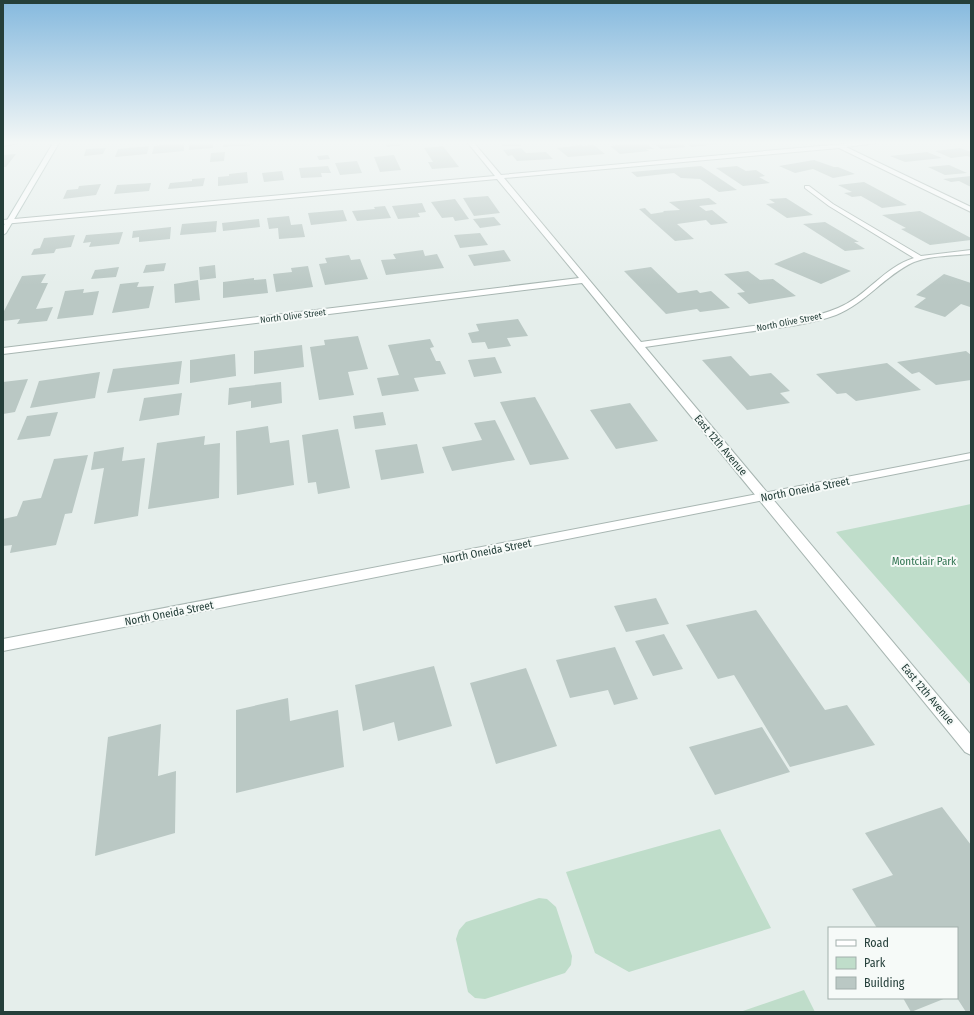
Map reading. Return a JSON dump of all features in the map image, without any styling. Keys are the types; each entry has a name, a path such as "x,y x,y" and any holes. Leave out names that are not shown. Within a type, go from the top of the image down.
{"street":[{"path":"3,233 6,222 26,190"},
{"path":"6,222 352,190"},
{"name":"East 12th Avenue","path":"509,190 971,746"},
{"path":"811,190 831,205 920,258"},
{"path":"931,190 971,210"},
{"name":"North Olive Street","path":"638,346 769,327 812,319 833,313 858,300 904,265 920,258 971,252"},
{"name":"North Olive Street","path":"3,351 584,280"},
{"name":"North Oneida Street","path":"3,645 971,456"}],"green space":[{"name":"Montclair Park","path":"971,504 971,685 836,532"},
{"path":"720,829 771,928 629,972 595,953 566,872"},
{"path":"539,898 547,899 556,907 572,956 571,965 565,973 485,999 475,998 468,992 456,939 459,930 466,922"},
{"path":"804,990 815,1012 740,1012"}],"building":[{"path":"67,190 98,190 96,195 63,199"},
{"path":"115,190 149,190 149,191 114,194"},
{"path":"717,190 734,190 719,192"},
{"path":"849,190 880,190 907,205 882,208 861,196 852,197 844,193 852,192"},
{"path":"488,196 500,213 474,216 463,198"},
{"path":"709,198 717,204 699,206 706,211 712,210 728,223 711,225 706,220 677,224 694,239 675,241 639,209 645,208 651,214 664,212 663,211 680,210 669,202"},
{"path":"786,198 813,215 787,218 766,204 775,203 769,199"},
{"path":"455,199 469,219 455,221 453,217 442,218 431,202"},
{"path":"422,203 426,212 418,213 420,217 398,219 392,206"},
{"path":"385,206 391,218 357,221 352,211 375,209 374,207"},
{"path":"343,210 347,221 311,225 308,213"},
{"path":"920,211 971,238 971,240 930,245 901,229 906,228 882,215"},
{"path":"289,216 291,225 302,224 305,237 279,239 278,228 269,229 267,218"},
{"path":"494,217 501,225 480,228 473,219"},
{"path":"259,219 260,227 223,231 222,223"},
{"path":"217,221 216,232 180,235 182,224"},
{"path":"825,222 859,242 854,242 865,249 845,251 803,224"},
{"path":"171,227 170,239 139,242 139,237 132,238 133,231"},
{"path":"123,232 119,244 89,247 91,242 83,243 86,235"},
{"path":"480,233 488,245 460,248 454,235"},
{"path":"75,235 71,247 56,249 54,253 31,255 34,249 40,248 44,238"},
{"path":"423,250 425,256 437,254 444,268 386,275 381,260 396,259 393,254"},
{"path":"504,250 511,261 474,266 468,255"},
{"path":"804,252 851,271 821,284 774,264"},
{"path":"349,255 351,260 360,259 368,279 325,285 319,264 327,263 325,258"},
{"path":"166,263 164,271 143,273 146,265"},
{"path":"215,265 216,278 200,280 199,267"},
{"path":"308,266 313,287 276,292 273,274 292,272 291,268"},
{"path":"119,267 116,277 91,279 95,270"},
{"path":"651,267 678,293 697,290 700,293 711,291 730,308 700,312 697,309 666,314 624,271"},
{"path":"748,271 760,280 773,279 796,296 749,304 737,293 745,292 724,274"},
{"path":"46,274 41,283 48,283 36,309 53,307 47,321 17,324 20,319 3,321 3,313 22,276"},
{"path":"944,274 971,283 971,306 961,304 945,317 914,307 926,298 916,295"},
{"path":"254,278 254,280 266,279 268,293 223,298 223,282"},
{"path":"198,280 200,300 175,303 174,284"},
{"path":"139,282 137,287 154,286 149,308 112,313 120,284"},
{"path":"84,289 83,293 99,291 93,315 57,319 65,291"},
{"path":"518,319 528,336 507,338 511,346 488,349 485,342 472,343 468,333 479,331 476,324"},
{"path":"358,336 368,369 348,372 354,395 319,400 310,347 325,345 324,340"},
{"path":"430,339 434,347 430,348 436,361 440,361 446,374 414,378 419,391 382,396 377,378 399,375 388,345"},
{"path":"302,345 304,367 254,374 254,351"},
{"path":"966,351 971,355 971,380 936,385 919,372 912,374 897,362"},
{"path":"235,354 236,376 190,383 190,360"},
{"path":"731,356 750,376 771,373 790,391 780,393 790,403 747,410 702,360"},
{"path":"495,357 502,373 474,377 468,360"},
{"path":"182,361 179,384 107,393 113,369"},
{"path":"887,363 921,390 856,401 846,393 837,394 816,374"},
{"path":"100,372 95,398 30,408 39,381"},
{"path":"28,379 15,412 3,414 3,382"},
{"path":"281,382 282,403 251,408 251,401 228,405 229,388"},
{"path":"182,393 179,415 139,421 144,398"},
{"path":"535,397 569,459 530,465 500,402"},
{"path":"630,403 658,441 616,449 590,410"},
{"path":"58,412 50,436 17,440 27,416"},
{"path":"383,412 386,425 355,429 353,416"},
{"path":"495,420 515,460 452,471 442,447 482,440 474,423"},
{"path":"268,426 270,443 289,440 294,485 237,495 236,431"},
{"path":"338,429 350,488 318,494 316,482 308,483 302,435"},
{"path":"205,436 204,445 220,443 219,498 148,509 157,443"},
{"path":"417,444 424,473 381,480 375,450"},
{"path":"124,447 122,461 145,458 138,516 94,524 104,468 91,470 94,452"},
{"path":"88,455 72,513 65,514 56,545 10,553 12,545 3,546 3,519 17,516 23,501 41,498 54,459"},
{"path":"656,598 669,624 626,632 614,606"},
{"path":"756,610 825,710 847,705 875,745 790,767 734,675 718,679 686,625"},
{"path":"664,634 683,669 653,676 635,641"},
{"path":"615,647 638,699 614,705 608,690 570,698 556,660"},
{"path":"434,666 452,726 398,741 394,722 363,731 355,685"},
{"path":"526,668 557,746 496,764 470,683"},
{"path":"288,698 290,721 338,710 344,767 236,793 236,710"},
{"path":"161,724 158,776 176,771 175,833 95,856 108,737"},
{"path":"762,727 790,772 715,795 689,747"},
{"path":"942,807 971,845 971,1012 966,1012 958,999 958,927 876,927 852,889 893,875 865,833"},
{"path":"904,999 944,999 911,1012"}]}
